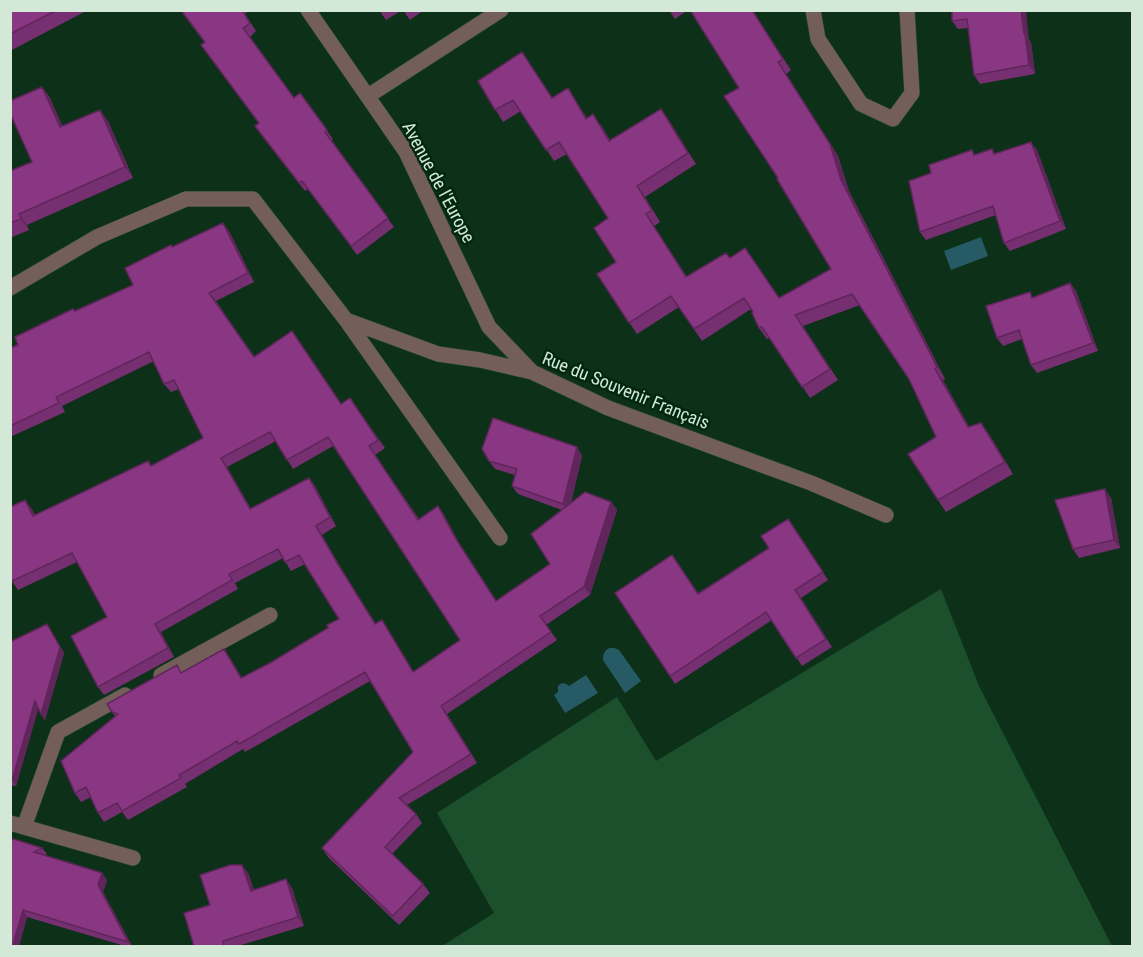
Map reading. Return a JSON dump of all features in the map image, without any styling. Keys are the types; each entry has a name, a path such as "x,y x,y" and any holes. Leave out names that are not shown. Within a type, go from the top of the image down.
{"street":[{"name":"Avenue de l'Europe","path":"308,10 406,152 489,327 532,372"},
{"path":"368,96 501,10"},
{"path":"813,10 818,39 861,104 893,119 912,93 907,10"},
{"path":"10,288 96,237 186,199 253,200 346,320 500,538"},
{"name":"Rue du Souvenir Français","path":"346,320 438,354 480,360 532,372 608,408 811,483 886,515"},
{"path":"133,858 17,825 58,732 270,615"}],"green space":[{"path":"941,589 979,686 1112,946 442,946 494,913 437,813 617,697 656,761"}],"water":[{"path":"981,237 988,256 951,270 944,251"},
{"path":"609,648 619,650 641,681 625,693 603,660 604,653"},
{"path":"586,675 598,693 565,713 554,695 558,692 558,686 564,683 569,686"}],"building":[{"path":"10,10 57,10 10,34"},
{"path":"181,10 242,10 250,23 243,28 294,98 300,93 327,130 325,132 388,218 351,246 302,181 299,183 255,126 259,123 201,45 205,42"},
{"path":"690,10 752,10 783,59 778,62 830,144 841,180 937,367 935,369 968,427 981,423 1005,462 938,500 908,454 936,437 909,379 852,294 795,315 830,369 802,387 762,327 759,328 744,298 694,329 671,296 629,323 597,274 616,262 594,228 608,218 559,142 546,150 513,100 495,110 478,81 522,52 552,98 568,88 586,119 593,114 609,141 661,109 688,153 637,186 652,210 646,214 686,277 726,253 730,258 745,248 779,298 831,269 778,178 724,96 739,88"},
{"path":"952,10 1021,10 1029,65 974,75 967,19 952,21"},
{"path":"42,87 60,127 100,110 125,167 19,214 21,219 10,223 10,171 32,162 10,113 10,101"},
{"path":"1031,142 1060,221 1004,243 993,206 920,232 909,181 931,173 929,165 972,150 974,155 992,149 994,154"},
{"path":"223,223 248,273 209,293 254,357 292,331 341,404 350,398 378,440 369,446 418,520 438,506 456,539 496,601 550,564 531,534 585,492 611,502 584,587 540,616 551,632 441,706 471,754 399,798 416,814 385,847 423,884 393,916 322,848 413,752 365,672 239,744 237,741 179,775 181,778 122,811 117,803 98,813 86,787 75,793 61,761 118,714 112,712 107,704 177,665 181,673 224,649 241,678 270,663 339,619 299,555 285,562 278,549 229,574 232,580 155,624 168,648 98,687 71,636 107,617 72,553 12,581 10,577 10,507 25,500 33,516 148,461 151,466 203,438 174,380 164,384 149,352 56,397 59,403 10,426 10,348 18,345 15,337 73,309 75,311 133,285 125,268 171,245 172,247","holes":["270,432 287,460 328,437 460,640 413,672 382,620 375,624 316,526 330,517 309,478 250,509 221,458"]},
{"path":"1070,283 1093,343 1031,365 1019,330 997,338 986,306 1030,292 1032,298"},
{"path":"493,418 577,447 563,504 512,486 517,469 489,461 482,449"},
{"path":"1105,489 1114,540 1073,549 1055,500"},
{"path":"788,519 823,572 795,590 826,639 796,658 766,612 670,676 615,593 672,555 698,594 769,548 761,536"},
{"path":"47,624 60,647 41,714 35,701 12,780 10,780 10,642"},
{"path":"10,838 42,848 34,852 102,873 98,885 128,942 23,910 13,944 10,944"},
{"path":"230,865 242,865 251,891 286,879 298,917 223,941 224,946 194,946 184,913 210,905 200,875"}]}
